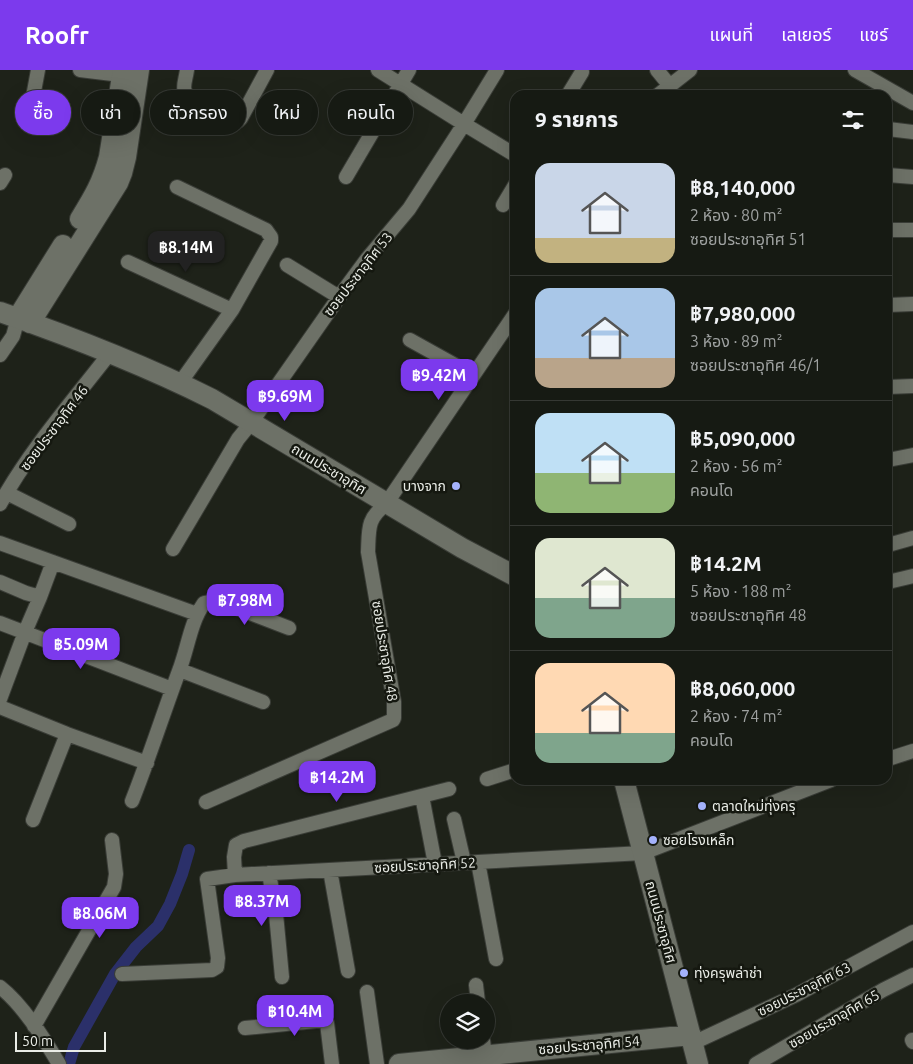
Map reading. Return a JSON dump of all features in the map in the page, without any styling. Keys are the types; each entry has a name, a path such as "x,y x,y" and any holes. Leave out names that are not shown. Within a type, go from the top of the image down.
{"main road":[{"path":"15,322 118,183 126,157 131,73"},
{"name":"ถนนประชาอุทิศ","path":"15,322 110,353 212,399 386,504 510,573"},
{"name":"ถนนประชาอุทิศ","path":"625,785 698,1064"},
{"name":"ซอยประชาอุทิศ 54","path":"495,1047 692,1039"},
{"name":"ซอยประชาอุทิศ 54","path":"399,1064 474,1049"}],"street":[{"path":"34,90 38,70"},
{"path":"80,70 131,73"},
{"path":"187,70 184,90 186,95 232,123 241,118 268,70"},
{"path":"378,70 510,152"},
{"path":"346,177 409,70"},
{"name":"ซอยประชาอุทิศ 53","path":"173,549 230,450 251,423 338,297 409,209 497,70"},
{"path":"657,70 670,86"},
{"path":"665,90 690,70"},
{"path":"855,70 890,90"},
{"path":"571,90 582,72"},
{"path":"892,91 913,103"},
{"path":"892,130 913,132"},
{"path":"892,175 913,177"},
{"path":"177,187 266,230 271,237 271,241 232,310 180,383"},
{"path":"503,205 510,193"},
{"path":"892,230 913,230"},
{"path":"128,262 232,310"},
{"path":"288,265 338,297"},
{"path":"892,305 913,304"},
{"path":"386,504 510,321"},
{"path":"0,355 15,322"},
{"path":"410,340 473,375"},
{"name":"ซอยประชาอุทิศ 46","path":"3,498 32,455 110,353"},
{"path":"892,388 913,386"},
{"path":"892,459 913,455"},
{"path":"3,498 69,524"},
{"name":"ซอยประชาอุทิศ 48","path":"206,802 393,720 394,702 368,552 370,521 377,511 386,504"},
{"path":"892,544 913,538"},
{"path":"0,543 197,614"},
{"path":"0,699 53,562"},
{"path":"892,581 913,576"},
{"path":"0,582 40,597"},
{"path":"132,801 180,670 197,614 204,603 214,601 229,605 289,628"},
{"path":"0,623 172,689"},
{"path":"180,670 263,702"},
{"path":"0,707 147,763"},
{"path":"33,820 67,734"},
{"path":"892,758 913,751"},
{"path":"487,779 510,772"},
{"name":"ซอยประชาอุทิศ 52","path":"122,974 212,970 217,968 218,958 207,879 235,875 643,853 818,785"},
{"path":"235,875 234,850 236,845 244,841 449,789"},
{"path":"422,796 435,864"},
{"path":"454,819 471,862 496,959"},
{"path":"34,1026 114,887 116,874 112,840"},
{"path":"330,870 348,970"},
{"path":"270,873 282,977"},
{"name":"ซอยประชาอุทิศ 63","path":"692,1039 796,995 913,932"},
{"name":"ซอยประชาอุทิศ 65","path":"756,1064 883,990 913,975"},
{"path":"476,985 477,994"},
{"path":"0,987 34,1026 49,1046 59,1064"},
{"path":"367,992 377,1064"},
{"path":"245,1028 316,1021 327,1023 332,1064"}],"waterway":[{"path":"69,1064 74,1047 115,974 136,947 158,926 170,904 189,850"}],"place":[{"name":"บางจาก","path":"456,486"},
{"name":"ตลาดใหม่ทุ่งครุ","path":"702,806"},
{"name":"ซอยโรงเหล็ก","path":"653,840"},
{"name":"ทุ่งครุพล่าช่า","path":"684,973"}]}
